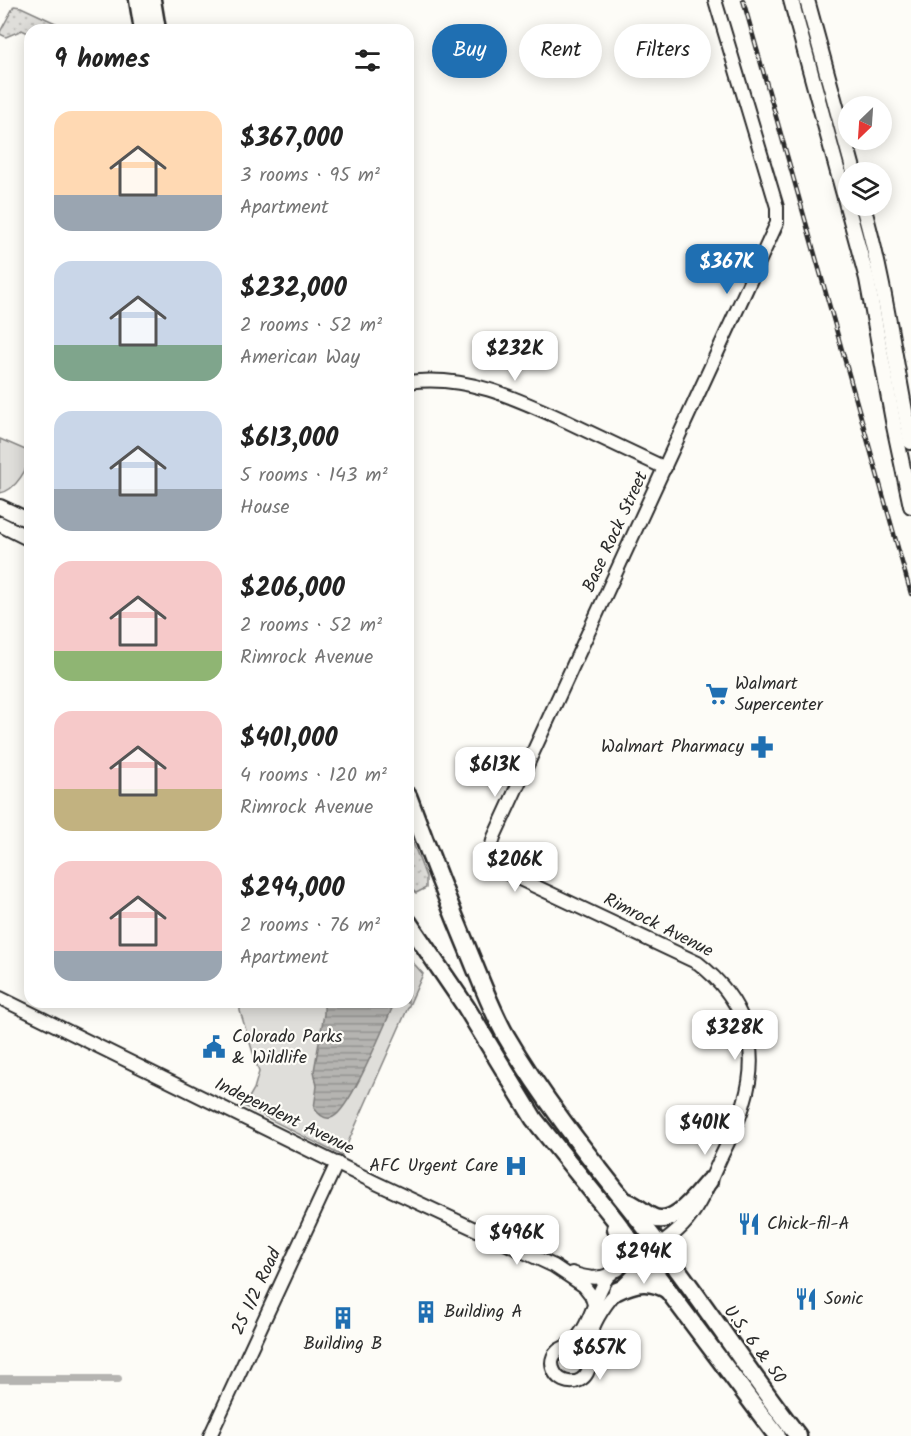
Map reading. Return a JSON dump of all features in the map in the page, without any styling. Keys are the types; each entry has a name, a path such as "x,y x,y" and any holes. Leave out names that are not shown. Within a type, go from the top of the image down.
{"highway":[{"path":"138,0 141,24"},
{"path":"152,0 156,24"},
{"name":"U.S. 6 & 50","path":"414,811 492,1010 506,1036 537,1084 798,1436"},
{"name":"U.S. 6 & 50","path":"414,931 466,1007 534,1119 616,1221 777,1436"},
{"path":"622,1200 640,1207 652,1217 667,1218 674,1216 710,1181"},
{"path":"614,1271 622,1246 621,1238 616,1230 616,1221"},
{"path":"616,1292 636,1283 648,1282 670,1292"}],"main road":[{"path":"791,0 867,279 911,506"},
{"path":"807,0 851,162"},
{"path":"865,216 887,310 911,442"},
{"path":"0,507 24,518"},
{"path":"0,524 24,536"}],"street":[{"name":"Base Rock Street","path":"489,856 494,837 777,223 777,207 715,0"},
{"path":"414,381 449,381 499,392 665,468"},
{"name":"Rimrock Avenue","path":"489,856 497,867 505,872 685,956 711,973 732,997 743,1017 748,1037 750,1063 742,1110 710,1181 688,1220 672,1238 644,1258"},
{"name":"Independent Avenue","path":"0,998 554,1266 592,1278 603,1278 624,1262 644,1258"},
{"name":"25 1/2 Road","path":"210,1436 337,1163"},
{"path":"614,1271 602,1286 577,1339 557,1352 552,1363 555,1372 563,1381 574,1382 583,1378 588,1371 587,1351 590,1335 601,1312 616,1292 635,1274 644,1258"},
{"name":"Independent Avenue","path":"554,1266 584,1286 594,1304"},
{"path":"566,1346 578,1347 585,1352 588,1358"}],"shaded area":[{"path":"14,6 58,24 24,24 24,31 6,37 0,32"},
{"path":"0,439 24,449 24,470 11,488 0,493"},
{"path":"414,846 426,877 426,888 416,893 414,891"},
{"path":"414,964 423,974 414,994"},
{"path":"240,1008 408,1008 342,1156 244,1106 254,1089 259,1072"},
{"path":"324,1008 392,1008 349,1099 340,1111 333,1117 327,1118 320,1115 314,1108 317,1086 314,1071"}],"waterway":[{"path":"0,1379 118,1379"}],"railway":[{"path":"743,0 911,594"}],"place":[{"name":"Walmart Supercenter","path":"717,694"},
{"name":"Walmart Pharmacy","path":"762,747"},
{"name":"Colorado Parks & Wildlife","path":"214,1047"},
{"name":"AFC Urgent Care","path":"516,1166"},
{"name":"Chick-fil-A","path":"749,1224"},
{"name":"Sonic","path":"806,1299"},
{"name":"Building A","path":"426,1312"},
{"name":"Building B","path":"343,1318"}]}
